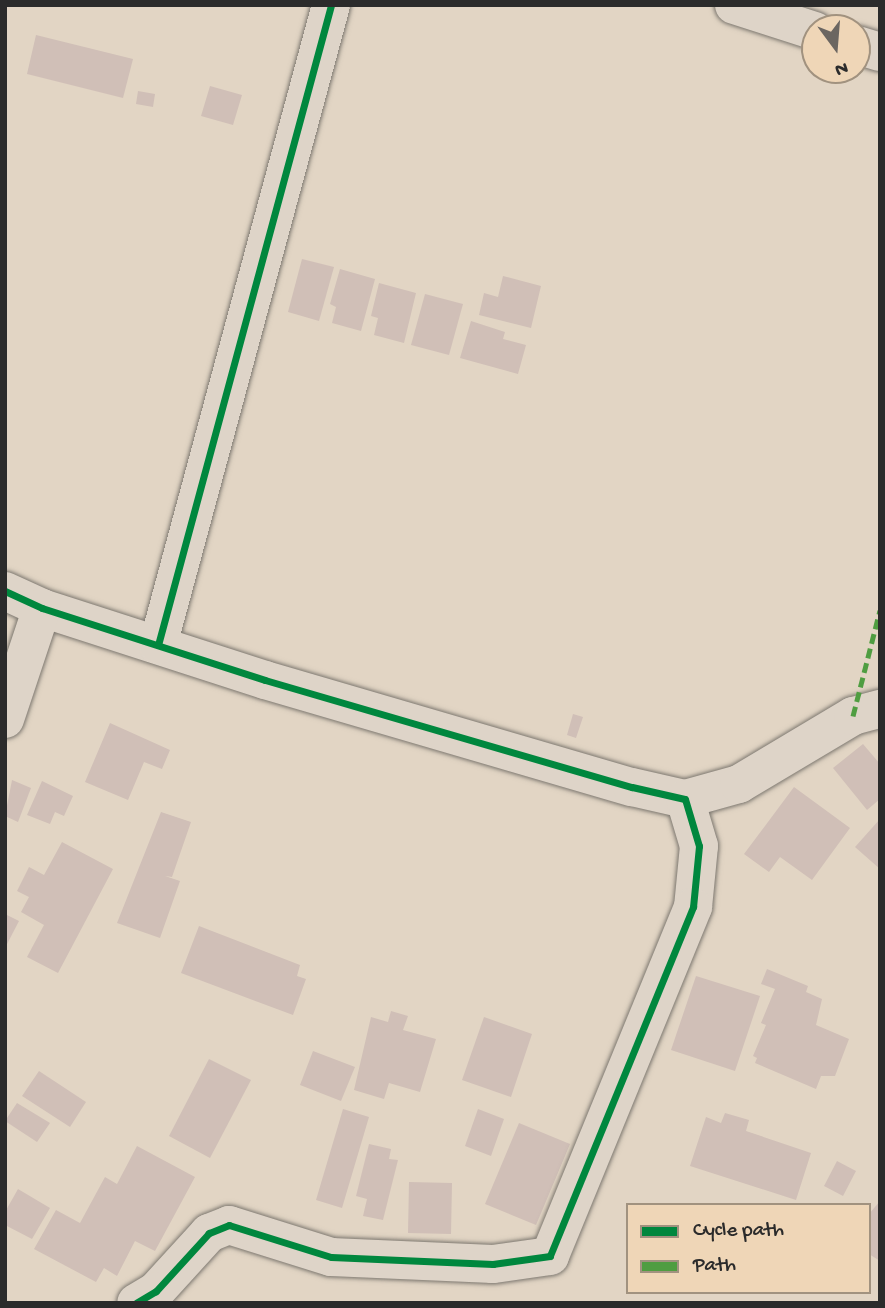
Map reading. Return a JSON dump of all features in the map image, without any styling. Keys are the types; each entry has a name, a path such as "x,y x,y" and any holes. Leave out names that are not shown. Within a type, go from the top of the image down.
{"street":[{"path":"158,645 331,5"},
{"path":"734,5 801,27"},
{"path":"5,591 43,608 265,680 497,744 632,788 685,799 738,784 853,716 880,709"},
{"path":"5,719 43,608"},
{"path":"136,1303 156,1291 209,1233 229,1225 331,1257 493,1264 550,1256 693,907 699,846 685,799"}],"building":[{"path":"36,35 133,59 123,98 27,74"},
{"path":"210,86 242,95 233,125 201,116"},
{"path":"138,91 155,94 153,107 136,104"},
{"path":"302,259 334,267 319,321 288,312"},
{"path":"340,269 375,279 361,331 332,323 336,307 330,304"},
{"path":"503,276 541,286 531,328 479,315 484,293 498,297"},
{"path":"379,283 416,293 404,343 374,335 378,318 371,316"},
{"path":"425,294 463,304 449,355 411,345"},
{"path":"471,321 505,332 503,339 526,345 518,374 460,358"},
{"path":"573,714 583,717 576,738 567,735"},
{"path":"110,723 170,750 162,769 144,762 128,800 85,782"},
{"path":"863,744 880,764 880,799 867,810 833,768"},
{"path":"12,780 31,788 18,822 5,816"},
{"path":"42,781 73,796 64,816 55,812 50,824 27,815"},
{"path":"794,787 850,828 812,880 780,857 769,872 744,854"},
{"path":"161,812 191,822 172,877 165,876 180,881 160,938 117,923"},
{"path":"880,819 880,869 855,847"},
{"path":"62,842 113,869 58,973 27,957 44,925 21,912 29,897 17,891 29,867 44,875"},
{"path":"5,914 19,921 5,948"},
{"path":"199,926 300,965 297,976 306,979 293,1015 181,973"},
{"path":"767,969 808,986 806,992 822,999 816,1025 849,1039 835,1076 821,1076 816,1089 755,1063 757,1058 753,1056 766,1025 761,1023 775,989 761,984"},
{"path":"696,976 760,996 735,1071 671,1050"},
{"path":"391,1011 408,1016 403,1030 436,1039 420,1092 389,1083 384,1099 354,1090 371,1017 388,1022"},
{"path":"484,1017 532,1034 511,1097 462,1080"},
{"path":"313,1051 355,1067 341,1101 300,1085"},
{"path":"209,1059 251,1080 210,1158 169,1136"},
{"path":"39,1071 86,1102 70,1127 22,1096"},
{"path":"17,1103 50,1123 37,1142 5,1121"},
{"path":"343,1109 369,1117 342,1208 316,1200"},
{"path":"478,1109 504,1119 491,1156 465,1146"},
{"path":"725,1113 749,1120 746,1131 811,1153 796,1200 690,1166 706,1117 721,1123"},
{"path":"519,1123 570,1144 536,1225 485,1204"},
{"path":"369,1144 391,1149 389,1159 398,1160 383,1220 363,1216 367,1199 356,1196"},
{"path":"137,1146 195,1177 155,1251 135,1241 117,1276 104,1268 96,1282 34,1249 56,1210 80,1223 105,1177 117,1184"},
{"path":"837,1161 856,1171 843,1196 824,1186"},
{"path":"409,1182 452,1183 451,1234 408,1233"},
{"path":"18,1189 50,1208 32,1239 5,1225 5,1212"},
{"path":"880,1201 880,1261 871,1255 871,1212"}],"marked path":[{"path":"853,716 880,610"}],"cycle path":[{"path":"158,645 331,5"},
{"path":"5,591 42,608 265,680 632,787 685,799 699,846 693,907 550,1256 493,1264 331,1257 229,1225 209,1233 156,1291 136,1303"}]}
